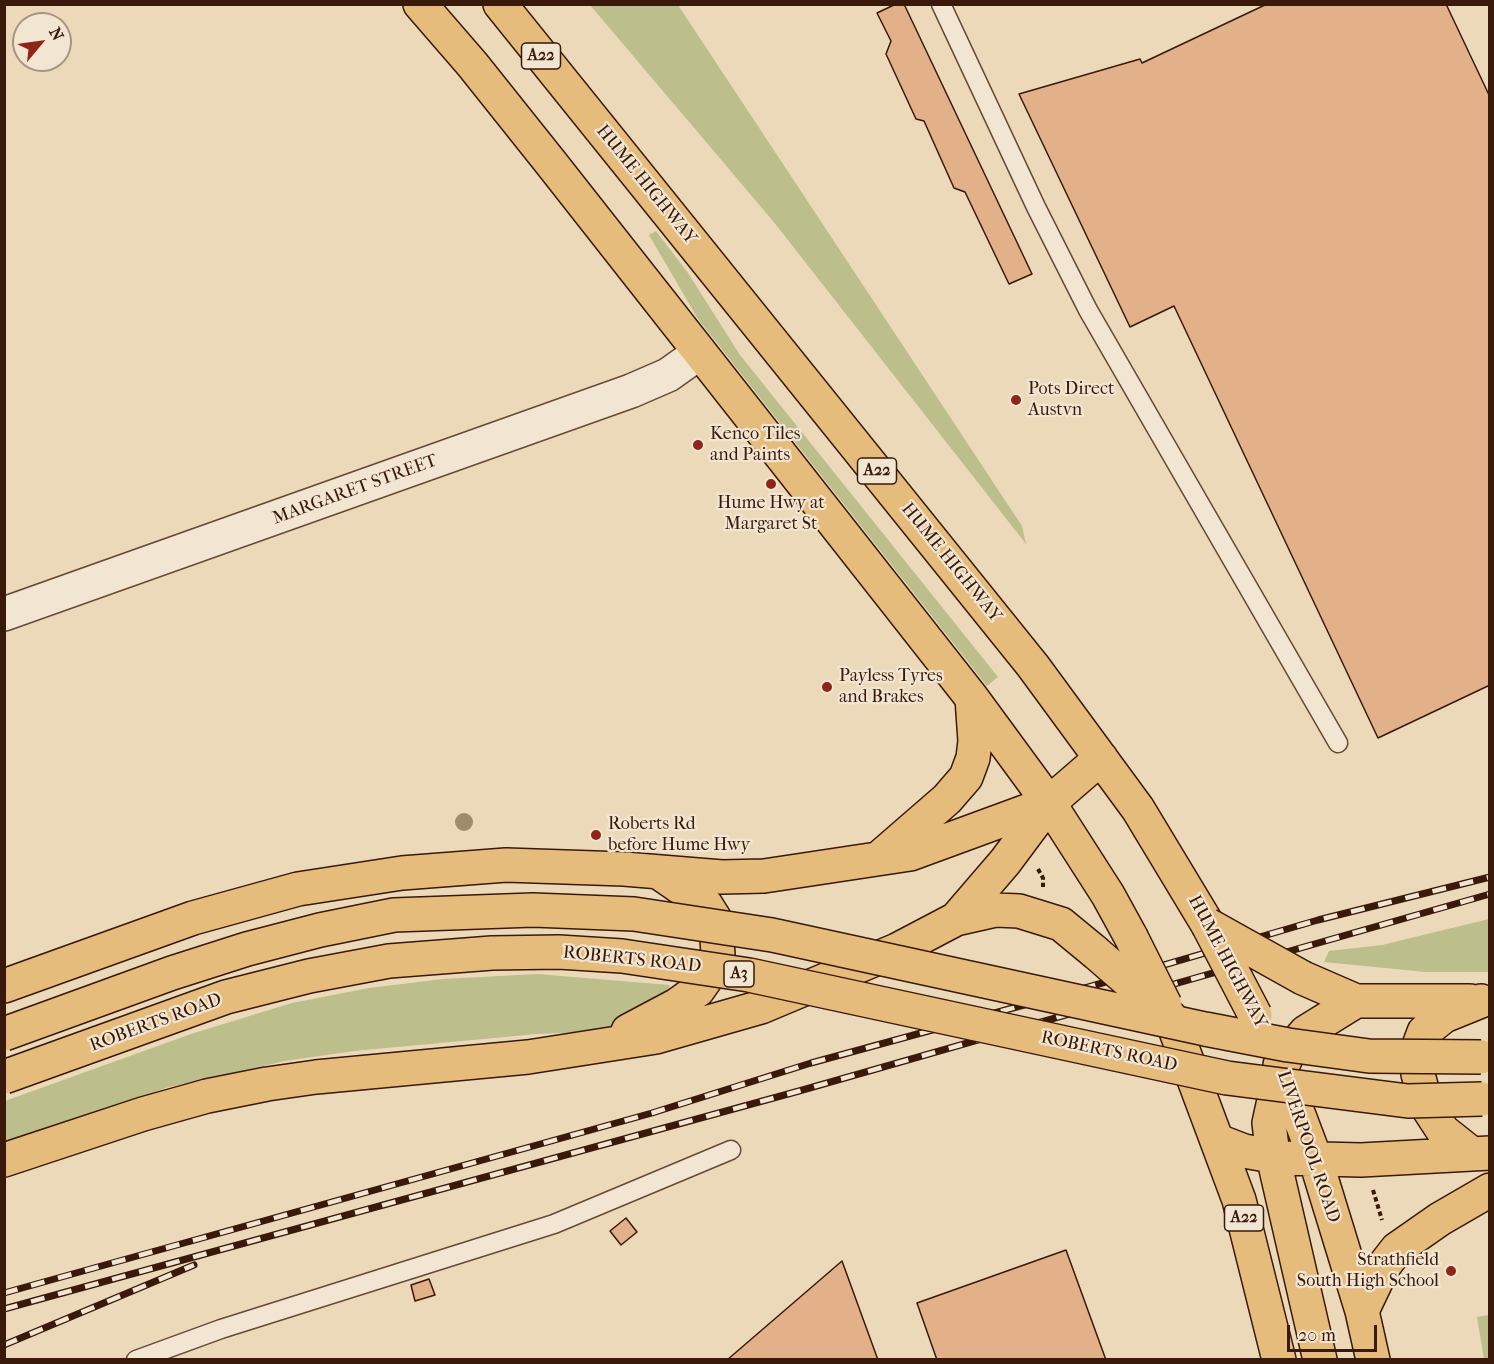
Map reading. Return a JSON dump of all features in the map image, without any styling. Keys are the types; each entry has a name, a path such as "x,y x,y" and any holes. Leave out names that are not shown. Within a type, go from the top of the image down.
{"highway":[{"name":"HUME HIGHWAY","path":"500,4 1033,666 1154,834 1208,925 1268,1041"},
{"name":"A22","path":"429,7 972,698 1049,803 1108,895 1171,1018 1218,1141 1239,1200 1279,1359"},
{"path":"875,861 947,799 966,777 973,758 975,741 972,698"},
{"path":"956,920 1005,862 1049,803 1101,758"},
{"path":"4,986 193,918 288,891 402,873 506,865 624,869 661,874 764,876 910,854 1049,803"},
{"path":"592,1049 647,1022 691,995 712,970 718,954 716,921 706,905 661,874"},
{"path":"4,1034 172,973 320,930 394,915 533,910 634,914 772,935 1288,1045 1369,1056 1485,1057"},
{"path":"4,1160 153,1111 207,1096 267,1084 592,1049 656,1037 761,1007 897,950 956,920 996,910 1019,911 1060,924 1171,1018"},
{"path":"1208,925 1303,978 1356,1001 1485,1001"},
{"name":"ROBERTS ROAD","path":"4,1077 226,997 309,975 389,961 492,953 559,952 622,956 749,975 1227,1078 1408,1101 1486,1098"},
{"path":"1320,1359 1273,1156 1269,1123 1268,1041 1289,1052 1306,1032 1356,1001"},
{"path":"1481,1154 1443,1131 1426,1105 1418,1074 1417,1051 1424,1032 1444,1016 1485,1001"},
{"name":"LIVERPOOL ROAD","path":"1268,1041 1315,1158 1362,1311 1373,1359"},
{"path":"1218,1141 1244,1151 1273,1156 1361,1160 1481,1154"},
{"path":"1362,1311 1383,1267 1397,1249 1440,1219 1490,1190"}],"street":[{"name":"MARGARET STREET","path":"4,614 631,391 668,375 699,353"}],"lane":[{"path":"941,4 1021,176 1088,310 1338,743"},
{"path":"136,1359 221,1329 554,1224 731,1150"}],"path":[{"path":"1036,865 1043,878 1043,898"},
{"path":"1370,1181 1386,1230"}],"green space":[{"path":"590,5 678,5 1022,526 1026,544 773,221"},
{"path":"656,231 688,273 740,355 998,677 987,686 698,319 649,235"},
{"path":"1489,919 1489,972 1426,972 1324,962 1329,951 1382,945"},
{"path":"537,974 670,985 667,993 653,1005 605,1031 537,1034 354,1051 285,1061 169,1087 5,1144 5,1101 191,1034 292,1003 369,988 443,979"},
{"path":"1489,1315 1489,1359 1484,1359 1477,1317"}],"building":[{"path":"896,4 904,4 1032,274 1009,284 965,192 954,188 924,121 916,119 886,54 891,41 877,13"},
{"path":"1267,4 1446,4 1490,97 1490,685 1378,738 1174,306 1130,327 1019,94 1140,59 1142,63"},
{"path":"626,1218 637,1232 621,1245 610,1231"},
{"path":"1066,1250 1106,1360 937,1360 917,1303"},
{"path":"842,1261 878,1360 727,1360"},
{"path":"429,1279 435,1295 415,1301 411,1285"}],"railway":[{"path":"4,1293 652,1113 811,1063 1068,993 1318,920 1490,877"},
{"path":"4,1309 799,1091 1490,894"},
{"path":"4,1345 194,1265"}],"place":[{"name":"Pots Direct Austvn","path":"1016,400"},
{"name":"Kenco Tiles and Paints","path":"698,445"},
{"name":"Hume Hwy at Margaret St","path":"771,484"},
{"name":"Payless Tyres and Brakes","path":"827,687"},
{"name":"Roberts Rd before Hume Hwy","path":"596,835"},
{"name":"Strathfield South High School","path":"1451,1271"}]}
